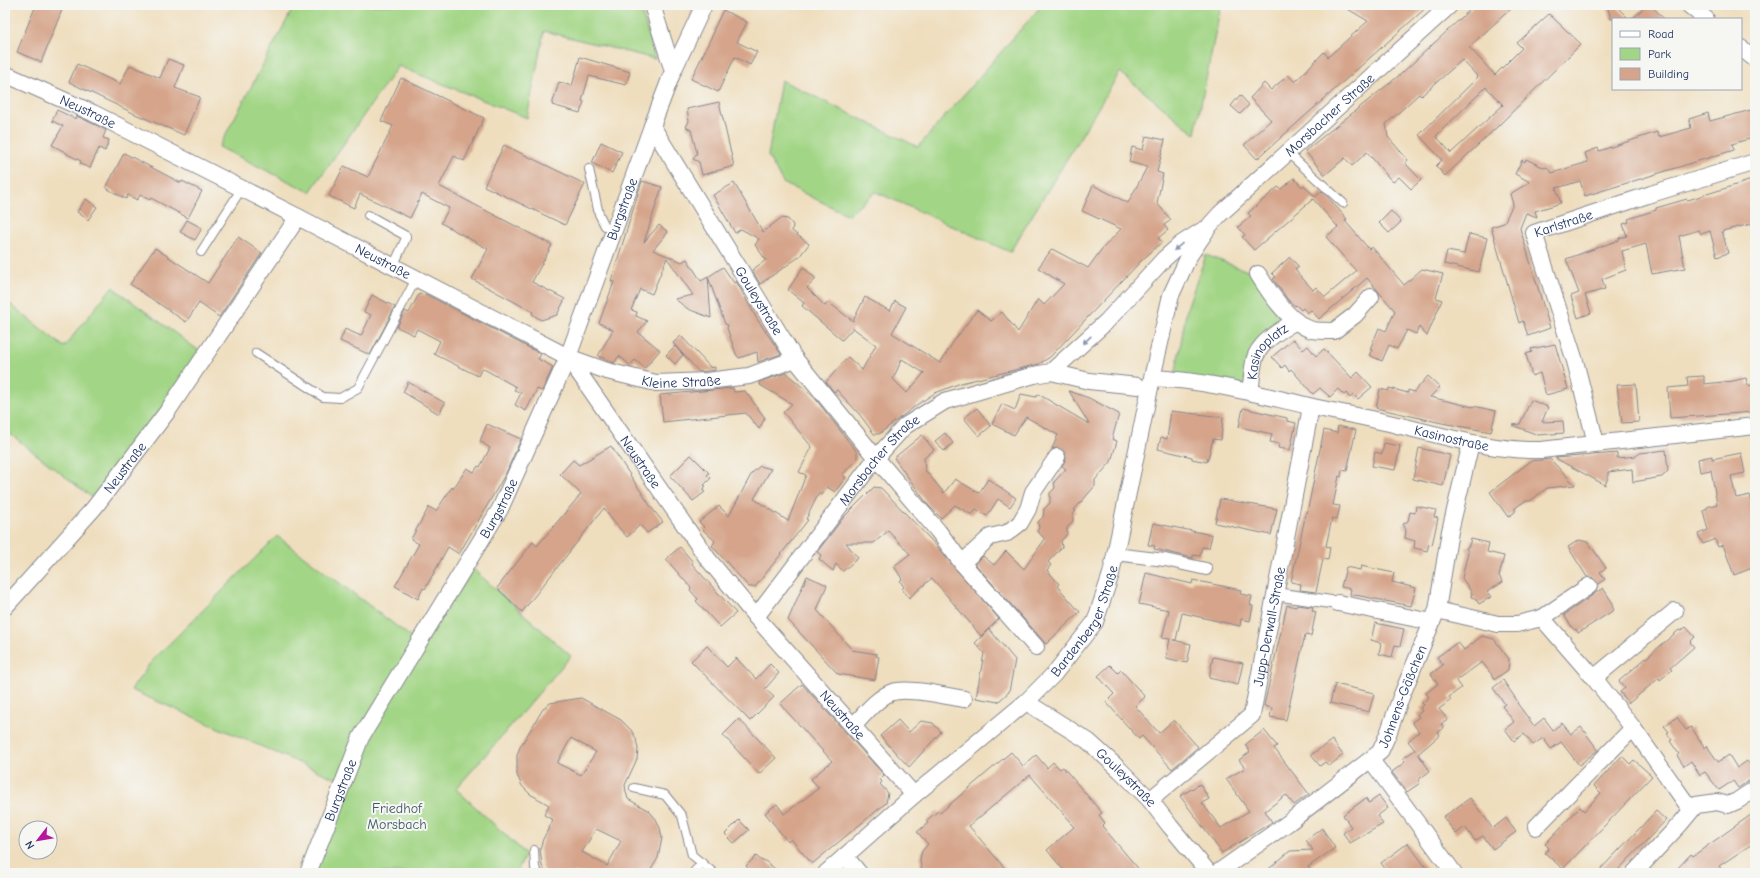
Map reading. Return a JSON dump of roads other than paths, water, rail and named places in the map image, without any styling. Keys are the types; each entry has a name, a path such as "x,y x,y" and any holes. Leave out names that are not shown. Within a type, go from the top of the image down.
{"street":[{"path":"652,5 673,71"},
{"path":"652,126 673,71 704,5"},
{"name":"Morsbacher Straße","path":"1171,295 1188,256 1210,225 1228,206 1450,5"},
{"path":"1689,5 1705,18"},
{"path":"1742,49 1755,59"},
{"name":"Neustraße","path":"5,74 93,113 242,188 568,357 708,559 756,617 914,795"},
{"name":"Burgstraße","path":"308,873 361,737 500,509 568,357 652,126"},
{"name":"Gouleystraße","path":"652,126 795,359 938,531 962,563 1036,647"},
{"name":"Karlstraße","path":"1596,443 1575,361 1534,233 1651,194 1755,162"},
{"name":"Neustraße","path":"5,607 94,508 167,412 298,217"},
{"name":"Morsbacher Straße","path":"1051,372 1106,322 1164,259 1181,244 1210,225"},
{"name":"Kasinoplatz","path":"1258,274 1275,298 1296,321 1310,329 1334,331 1355,315 1372,297"},
{"name":"Bardenberger Straße","path":"826,873 914,795 1026,702 1054,674 1095,622 1111,574 1171,295"},
{"name":"Kasinoplatz","path":"1250,392 1256,356 1266,343 1283,328 1296,321"},
{"name":"Kleine Straße","path":"568,357 607,371 656,383 707,381 749,376 795,359"},
{"name":"Morsbacher Straße","path":"756,617 876,458 905,426 945,401 1051,372 1089,381 1138,386"},
{"name":"Kasinostraße","path":"1152,378 1169,378 1250,392 1311,407 1362,416 1471,442 1519,450 1541,450 1755,426"},
{"name":"Jupp-Derwall-Straße","path":"1150,800 1252,715 1311,407"},
{"name":"Johnens-Gäßchen","path":"1217,873 1288,823 1380,752 1434,616 1450,531 1471,442"},
{"path":"962,563 990,537 1007,533 1020,523 1028,509 1033,492 1057,456"},
{"path":"1115,554 1166,560 1206,569"},
{"path":"1275,594 1498,624 1517,624 1542,618 1589,586"},
{"path":"1594,678 1675,611"},
{"path":"1542,618 1594,678 1633,728 1691,810"},
{"path":"853,726 878,701 889,693 901,689 964,699"},
{"name":"Gouleystraße","path":"1026,702 1088,741 1120,770 1150,800 1209,873"},
{"path":"1536,827 1633,728"},
{"path":"1371,760 1454,873"},
{"path":"1634,873 1681,824 1696,805 1717,802 1728,805 1737,801 1755,788"},
{"path":"845,856 859,873"}],"lane":[{"path":"1287,152 1343,203"},
{"path":"589,169 600,214 605,226 614,229"},
{"path":"201,252 242,188"},
{"path":"368,215 406,236 393,267"},
{"path":"256,354 322,397 340,398 358,388 416,279"},
{"path":"634,788 665,795 682,816 692,855 714,873"},
{"path":"534,850 535,868 538,873"},
{"path":"693,873 702,863"}],"park label":[{"name":"Friedhof Morsbach","path":"397,816"}]}
